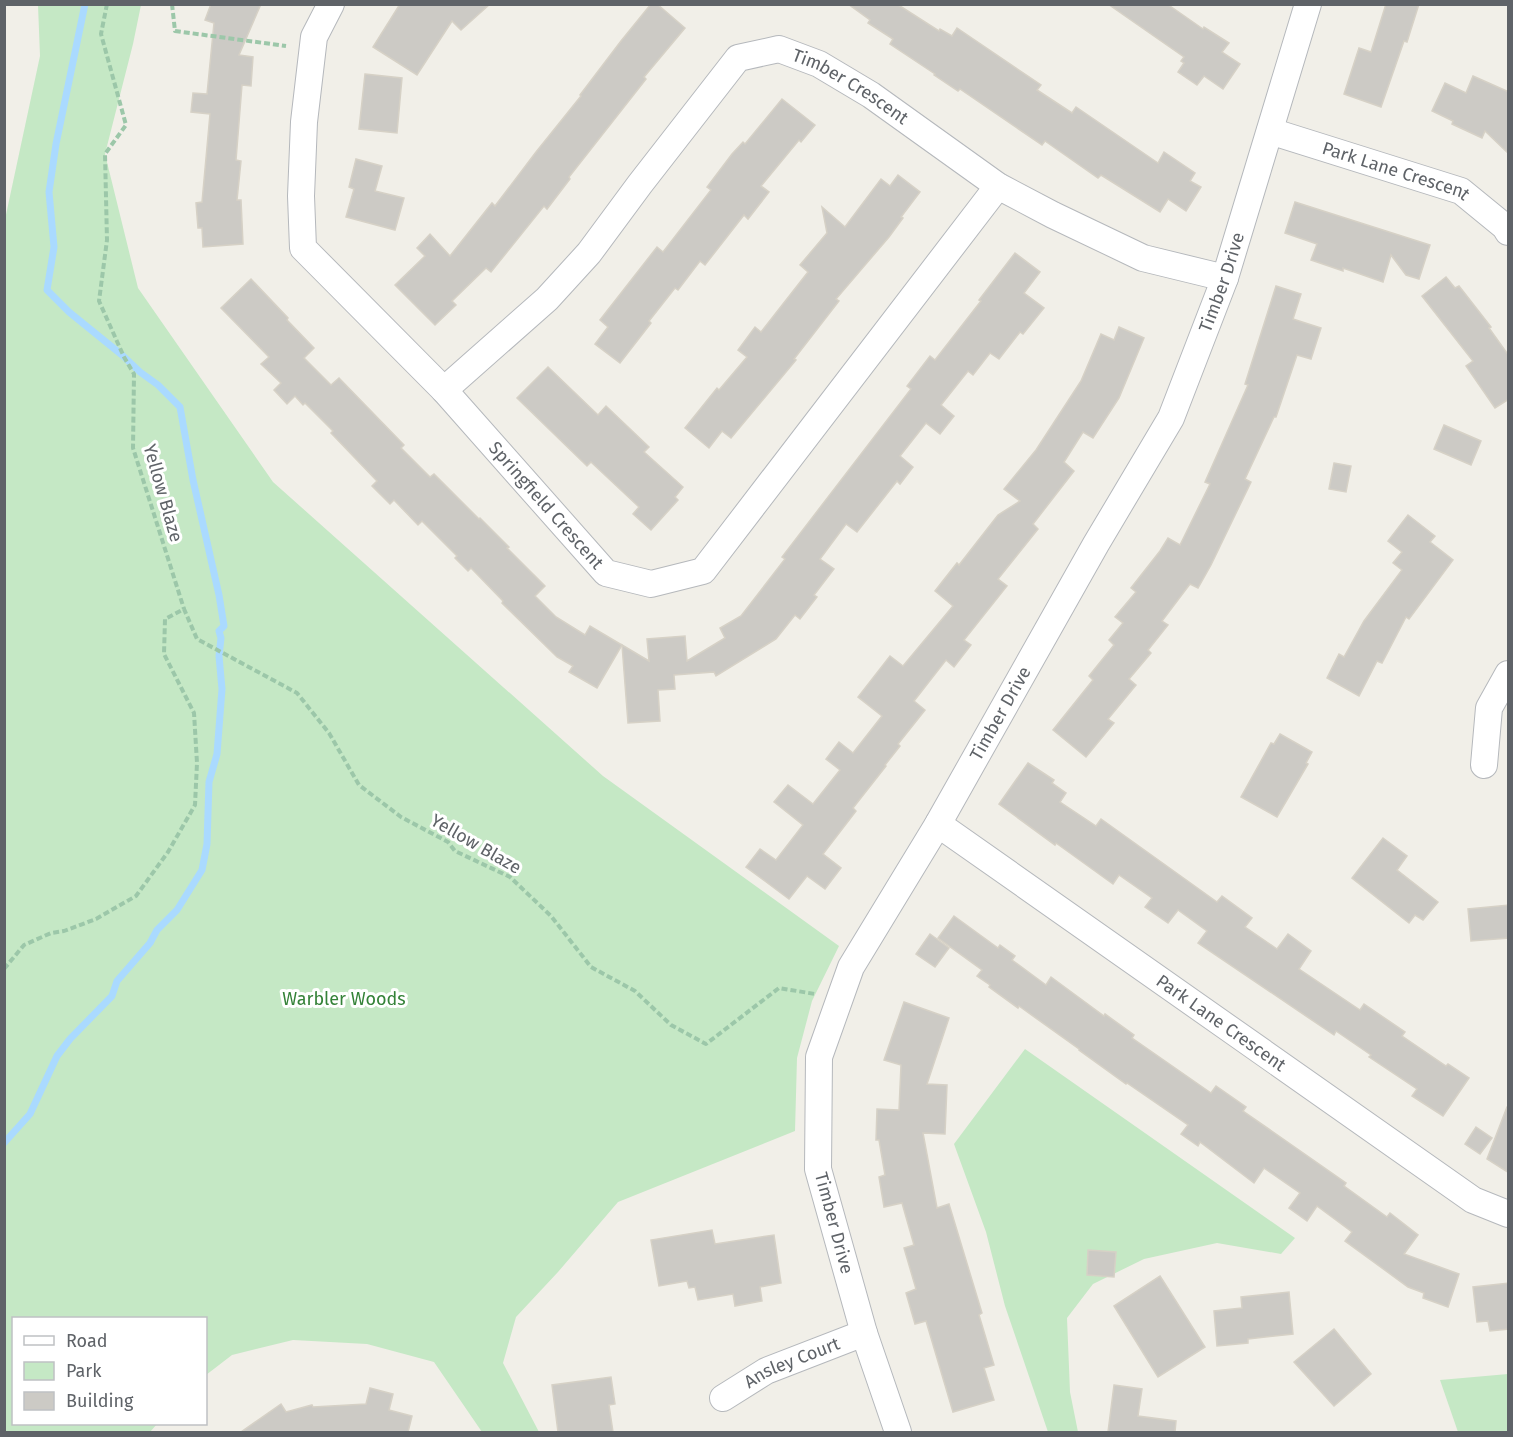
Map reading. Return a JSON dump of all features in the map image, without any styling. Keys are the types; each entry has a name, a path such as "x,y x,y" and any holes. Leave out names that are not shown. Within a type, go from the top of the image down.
{"street":[{"name":"Springfield Crescent","path":"331,4 314,37 304,122 301,196 303,248 444,390 606,573 651,585 703,571 998,186"},
{"name":"Timber Drive","path":"898,1432 864,1333 818,1169 819,1057 850,967 938,824 1096,544 1172,418 1225,278 1308,4"},
{"name":"Timber Crescent","path":"444,390 547,299 589,253 738,58 779,49 819,64 870,95 998,186 1053,215 1143,258 1225,278"},
{"name":"Park Lane Crescent","path":"1270,131 1461,191 1509,232"},
{"path":"1484,765 1489,708 1509,674"},
{"name":"Park Lane Crescent","path":"938,824 1473,1200 1509,1214"},
{"name":"Ansley Court","path":"723,1398 766,1371 864,1333"}],"path":[{"name":"Yellow Blaze","path":"107,4 101,34 126,125 105,154 107,240 99,301 134,374 133,448 184,609 197,639 297,693 329,733 360,785 401,817 448,842 455,851 510,877 551,916 591,967 635,991 671,1025 706,1044 778,988 840,998"},
{"path":"172,4 175,31 286,46"},
{"path":"4,969 24,945 51,933 64,931 96,919 136,896 168,852 195,805 197,763 194,713 164,654 165,619 184,609"}],"green space":[{"name":"Warbler Woods","path":"38,5 141,5 105,154 138,288 273,482 603,776 839,946 812,1001 797,1058 795,1131 618,1202 516,1317 503,1363 539,1432 482,1432 434,1362 367,1344 293,1340 232,1355 207,1374 207,1317 12,1317 12,1425 156,1425 150,1432 5,1432 4,224 40,56"},
{"path":"1025,1049 1295,1238 1281,1254 1217,1243 1144,1259 1093,1284 1067,1318 1070,1392 1078,1432 1048,1432 1005,1306 986,1232 954,1144"},
{"path":"1508,1374 1508,1432 1458,1432 1440,1380"}],"building":[{"path":"211,4 261,4 239,55 253,57 251,86 242,85 236,160 241,161 237,200 241,200 243,244 203,247 202,228 198,228 196,203 202,202 210,114 191,112 193,93 207,94 214,23 205,20"},
{"path":"400,4 490,4 461,30 452,21 417,75 373,47"},
{"path":"651,4 657,4 685,28 644,77 646,79 569,177 570,179 547,209 544,206 491,272 486,268 452,301 456,305 435,325 395,285 425,256 417,248 430,234 450,256 492,203 495,206"},
{"path":"848,4 897,4 939,31 940,29 952,36 957,28 1041,85 1037,90 1072,113 1076,107 1158,163 1164,152 1195,173 1190,181 1201,187 1186,211 1168,199 1160,212 1101,175 1098,178 1045,141 1042,145 960,89 958,91 934,75 890,44 893,39 868,23 870,20"},
{"path":"1108,4 1167,4 1203,29 1204,27 1229,43 1222,52 1240,64 1223,89 1204,76 1197,85 1178,72 1184,63 1181,61 1184,57"},
{"path":"1386,4 1419,4 1407,42 1404,41 1381,107 1344,94 1359,48 1371,52"},
{"path":"365,74 402,78 397,133 359,129"},
{"path":"1473,76 1509,92 1509,154 1485,131 1482,138 1452,124 1453,121 1432,111 1445,83 1466,93"},
{"path":"782,99 815,125 801,142 799,140 761,186 769,192 748,219 744,215 705,265 700,261 678,290 675,288 620,363 595,344 608,327 600,320 657,247 663,252 711,190 707,187 732,154 743,142 745,144"},
{"path":"356,159 382,166 375,191 404,198 395,230 346,217 354,189 349,187"},
{"path":"898,175 920,192 901,217 903,218 836,299 839,301 794,359 796,360 731,438 722,431 709,448 685,428 717,388 719,390 747,357 738,350 755,327 761,332 808,272 800,265 827,233 822,207 845,227 881,179 890,186"},
{"path":"1295,202 1430,245 1419,279 1406,275 1391,255 1383,282 1311,260 1317,244 1285,233"},
{"path":"1015,253 1040,272 1024,293 1044,308 1023,334 1020,332 999,359 990,353 973,375 968,371 941,405 954,416 940,434 926,423 900,456 913,467 900,484 897,481 857,532 846,524 820,559 834,569 814,595 817,597 800,619 795,615 776,639 716,676 714,672 674,675 675,689 658,690 660,721 628,723 622,645 649,661 647,639 685,636 687,661 725,638 720,628 741,616 785,559 782,557 911,389 907,386 930,356 935,360"},
{"path":"1446,277 1455,288 1459,286 1491,327 1489,328 1509,356 1509,399 1495,408 1466,366 1473,361 1422,296"},
{"path":"251,279 314,348 304,358 331,385 339,378 404,445 401,448 430,477 434,474 509,547 507,548 545,586 535,596 556,617 585,635 590,626 622,645 597,688 569,672 573,666 557,657 502,603 503,601 471,568 468,571 455,558 457,556 422,521 418,525 394,500 390,504 372,486 377,481 305,403 303,405 295,396 287,404 274,390 281,383 261,364 269,357 221,308"},
{"path":"1276,286 1301,294 1293,319 1321,328 1311,359 1297,355 1276,417 1245,479 1251,482 1198,588 1190,584 1162,621 1168,625 1148,650 1151,653 1129,679 1136,685 1108,719 1114,723 1086,757 1053,730 1093,680 1089,676 1114,645 1109,640 1123,623 1115,617 1136,592 1131,588 1168,538 1180,545 1210,484 1205,482 1248,385 1245,384"},
{"path":"1119,327 1144,338 1119,398 1093,438 1083,432 1064,462 1074,471 1033,524 1038,529 998,579 1007,586 964,640 971,645 954,667 946,660 914,701 925,710 898,744 900,746 886,766 853,808 856,811 823,854 841,868 825,889 807,876 789,899 746,867 760,849 776,860 803,825 774,802 788,785 813,804 840,770 826,759 839,742 853,753 882,716 858,697 890,656 903,666 953,606 935,591 957,563 959,565 998,515 1020,501 1004,489 1036,450 1081,381 1101,334 1114,340"},
{"path":"548,367 598,415 606,406 649,447 644,452 683,487 675,497 678,500 651,530 633,514 639,507 591,462 587,466 517,398"},
{"path":"1444,425 1481,441 1471,465 1434,449"},
{"path":"1334,463 1351,466 1346,492 1329,489"},
{"path":"1408,515 1435,536 1430,542 1453,560 1409,619 1406,617 1382,663 1377,661 1359,696 1327,678 1339,654 1344,657 1364,621 1402,570 1393,563 1402,552 1388,541"},
{"path":"1280,734 1312,752 1306,763 1308,764 1277,817 1241,797 1271,743 1274,744"},
{"path":"1028,763 1054,780 1052,783 1066,793 1060,802 1096,826 1101,819 1217,902 1222,896 1252,918 1245,927 1277,949 1288,934 1311,951 1299,969 1360,1010 1364,1004 1405,1032 1402,1036 1446,1066 1448,1064 1469,1078 1443,1116 1412,1096 1417,1089 1369,1057 1371,1055 1336,1031 1334,1035 1198,943 1207,931 1178,910 1168,923 1145,907 1152,898 1119,875 1113,884 999,804"},
{"path":"1383,838 1407,856 1397,870 1438,902 1423,920 1415,915 1409,923 1352,878"},
{"path":"1509,905 1509,938 1471,941 1468,909"},
{"path":"954,916 998,948 1000,945 1015,956 1012,960 1046,985 1051,977 1104,1016 1105,1014 1134,1035 1132,1038 1211,1093 1216,1086 1246,1107 1243,1111 1346,1183 1344,1186 1387,1217 1390,1213 1418,1235 1404,1254 1459,1274 1448,1307 1423,1298 1424,1293 1408,1287 1345,1241 1352,1232 1317,1206 1307,1221 1289,1208 1300,1193 1264,1168 1254,1183 1200,1142 1198,1146 1181,1134 1188,1125 989,987 990,985 977,976 982,970 938,938"},
{"path":"930,934 949,948 935,967 916,954"},
{"path":"904,1002 949,1018 927,1084 947,1085 945,1134 923,1133 937,1208 949,1204 982,1313 979,1315 994,1365 984,1368 994,1400 953,1412 926,1321 915,1324 906,1293 916,1289 904,1248 914,1245 902,1203 884,1207 879,1177 885,1175 879,1140 876,1140 877,1109 899,1110 901,1065 884,1060"},
{"path":"1507,1107 1509,1107 1509,1173 1487,1159"},
{"path":"1476,1127 1492,1138 1480,1154 1465,1144"},
{"path":"712,1230 715,1244 774,1235 781,1283 760,1287 762,1301 735,1306 733,1294 698,1300 695,1287 689,1288 687,1281 659,1286 651,1240"},
{"path":"1088,1250 1116,1252 1114,1277 1087,1275"},
{"path":"1160,1276 1205,1347 1158,1377 1114,1306"},
{"path":"1509,1283 1509,1329 1490,1331 1488,1321 1477,1322 1473,1287"},
{"path":"1289,1292 1293,1334 1248,1339 1248,1343 1217,1346 1214,1311 1242,1308 1241,1297"},
{"path":"1334,1329 1371,1374 1334,1406 1294,1362"},
{"path":"611,1377 615,1404 609,1405 613,1432 558,1432 552,1385"},
{"path":"1114,1385 1142,1389 1138,1416 1176,1421 1175,1432 1108,1432"},
{"path":"370,1388 393,1394 389,1410 412,1416 408,1432 241,1432 281,1404 286,1412 312,1405 313,1407 366,1404"}],"waterway":[{"path":"4,1143 30,1114 57,1056 70,1039 112,996 117,981 150,943 157,930 177,910 202,870 207,844 209,782 217,754 222,689 219,631 224,626 180,407 158,385 69,312 47,290 54,247 49,192 56,144 85,4"}]}
